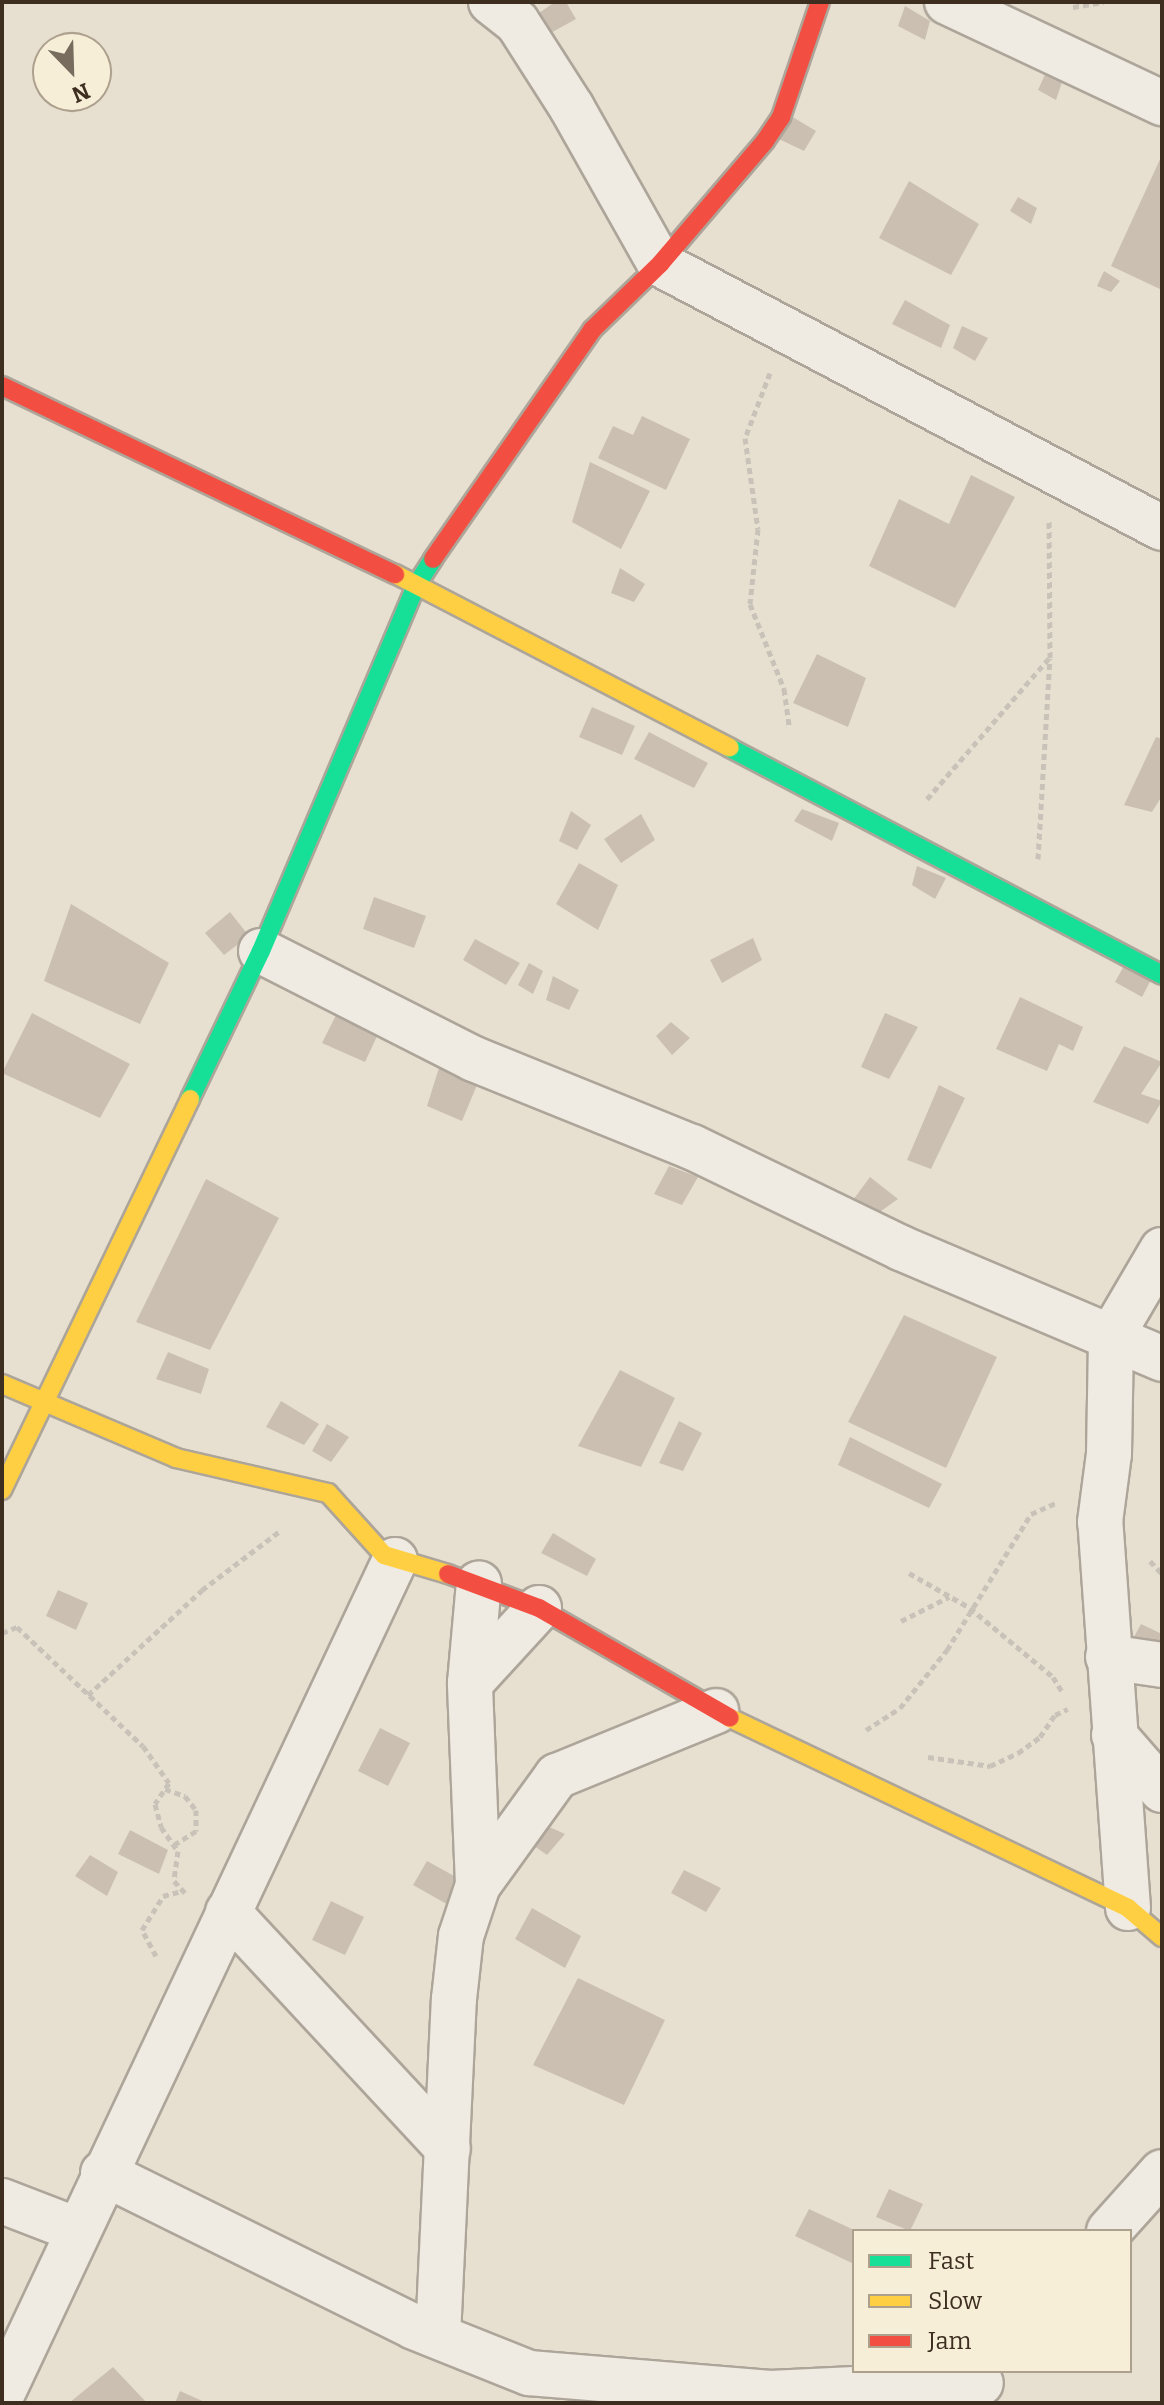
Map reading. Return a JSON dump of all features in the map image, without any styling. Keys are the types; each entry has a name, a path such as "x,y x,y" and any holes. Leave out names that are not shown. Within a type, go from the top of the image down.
{"street":[{"path":"491,2 517,22 572,108 660,264 1162,528"},
{"path":"4,1480 261,951 417,584 559,372 592,330 660,264 781,117 820,2"},
{"path":"947,2 1162,103"},
{"path":"2,386 307,536 417,584 1162,975"},
{"path":"261,951 474,1059 692,1147 901,1248 1162,1359"},
{"path":"1128,1908 1100,1538 1106,1482 1111,1337 1162,1250"},
{"path":"2,1384 176,1458 328,1493 384,1555 479,1583 539,1608 716,1711 1128,1908 1162,1937"},
{"path":"2,2394 103,2173 395,1560"},
{"path":"478,1885 470,1683 479,1583"},
{"path":"470,1683 539,1608"},
{"path":"1108,1657 1162,1665"},
{"path":"438,2336 461,1936 478,1885 557,1776 716,1711"},
{"path":"1114,1735 1162,1790"},
{"path":"228,1912 448,2149"},
{"path":"1111,2229 1162,2172"},
{"path":"103,2173 438,2336 529,2373 632,2384 770,2393 981,2386"},
{"path":"2,2201 77,2230"}],"path":[{"path":"786,331 745,438 758,529 750,604 784,689 796,783"},
{"path":"1034,908 1050,658 1048,469"},
{"path":"896,836 1050,658"},
{"path":"841,1771 861,1733 900,1708 947,1650 970,1608 1031,1514 1106,1482"},
{"path":"88,1695 202,1590 328,1493"},
{"path":"1143,1554 1162,1574"},
{"path":"909,1573 970,1608"},
{"path":"901,1621 950,1597"},
{"path":"2,1633 17,1627 143,1746 169,1783 155,1804 161,1827 178,1851 174,1881 198,1906 228,1912"},
{"path":"893,1796 916,1754 990,1766 1018,1753 1040,1737 1055,1715 1072,1707"},
{"path":"165,1789 185,1796 196,1810 196,1831 174,1845"}],"building":[{"path":"555,2 566,2 576,19 547,35 536,15"},
{"path":"905,6 930,21 925,40 898,26"},
{"path":"1047,70 1063,79 1056,100 1038,90"},
{"path":"791,116 816,131 804,151 779,139"},
{"path":"1162,155 1162,290 1111,266"},
{"path":"909,181 979,224 951,275 879,238"},
{"path":"1018,197 1037,208 1031,224 1010,211"},
{"path":"1104,271 1120,281 1111,292 1097,286"},
{"path":"905,300 950,325 941,348 892,324"},
{"path":"962,326 988,338 975,361 953,348"},
{"path":"642,416 690,439 666,490 598,458 613,426 633,435"},
{"path":"590,462 650,491 621,549 572,522"},
{"path":"971,475 1015,497 955,608 869,566 899,499 949,524"},
{"path":"620,568 645,584 634,602 611,593"},
{"path":"817,654 866,678 848,727 793,703"},
{"path":"592,707 635,726 622,755 579,737"},
{"path":"649,732 708,763 694,788 634,759"},
{"path":"1156,737 1162,739 1162,796 1152,812 1124,805"},
{"path":"802,809 839,823 832,841 794,821"},
{"path":"571,811 591,825 577,850 559,841"},
{"path":"641,814 655,840 621,863 604,839"},
{"path":"579,863 618,885 598,930 556,904"},
{"path":"917,866 946,878 935,899 912,885"},
{"path":"374,897 426,916 414,948 363,929"},
{"path":"71,904 169,963 140,1024 44,981"},
{"path":"230,912 249,936 224,955 205,933"},
{"path":"753,938 762,960 722,983 710,960"},
{"path":"475,939 520,963 506,985 463,960"},
{"path":"529,963 543,971 533,994 518,985"},
{"path":"1125,964 1152,978 1142,997 1115,982"},
{"path":"553,976 579,990 569,1010 546,1000"},
{"path":"1020,997 1083,1027 1073,1051 1059,1044 1047,1071 996,1049"},
{"path":"32,1013 130,1064 100,1118 2,1073"},
{"path":"337,1013 379,1032 365,1062 322,1043"},
{"path":"885,1013 918,1027 889,1079 861,1067"},
{"path":"671,1022 690,1038 672,1055 656,1036"},
{"path":"1124,1046 1162,1062 1141,1094 1162,1101 1148,1124 1093,1102"},
{"path":"443,1055 482,1073 462,1121 427,1106"},
{"path":"939,1085 965,1098 931,1169 907,1160"},
{"path":"669,1166 698,1177 682,1205 654,1194"},
{"path":"870,1177 898,1199 874,1216 853,1200"},
{"path":"206,1179 279,1218 210,1350 136,1322"},
{"path":"904,1315 997,1357 946,1468 848,1422"},
{"path":"168,1352 209,1369 201,1394 156,1379"},
{"path":"620,1370 675,1398 641,1467 578,1446"},
{"path":"281,1401 319,1424 304,1445 266,1427"},
{"path":"679,1421 702,1433 683,1471 659,1463"},
{"path":"327,1424 349,1437 331,1462 312,1451"},
{"path":"850,1437 942,1484 929,1508 838,1465"},
{"path":"553,1533 596,1559 587,1576 541,1553"},
{"path":"58,1590 88,1603 76,1630 46,1616"},
{"path":"1141,1624 1162,1634 1162,1650 1129,1646"},
{"path":"380,1728 410,1743 388,1786 358,1771"},
{"path":"536,1821 565,1834 547,1855 527,1841"},
{"path":"130,1830 168,1850 159,1874 118,1854"},
{"path":"90,1855 118,1872 107,1896 75,1876"},
{"path":"427,1861 465,1882 452,1907 413,1885"},
{"path":"684,1870 721,1888 706,1912 671,1893"},
{"path":"331,1901 364,1917 345,1955 312,1940"},
{"path":"532,1908 581,1936 565,1968 515,1939"},
{"path":"578,1978 665,2020 624,2105 533,2065"},
{"path":"889,2189 923,2204 911,2229 876,2217"},
{"path":"809,2209 852,2229 852,2263 795,2236"},
{"path":"113,2367 147,2403 69,2403"},
{"path":"180,2391 207,2403 175,2403"}],"traffic: fast":[{"path":"190,1099 261,951 417,584 433,559"},
{"path":"730,748 1162,975"}],"traffic: slow":[{"path":"395,574 730,748"},
{"path":"2,1490 190,1099"},
{"path":"2,1384 176,1458 328,1493 384,1555 448,1574"},
{"path":"730,1718 1128,1908 1162,1937"}],"traffic: jam":[{"path":"433,559 592,330 660,264 765,141 781,117 820,2"},
{"path":"2,386 395,574"},
{"path":"448,1574 539,1608 730,1718"}]}
